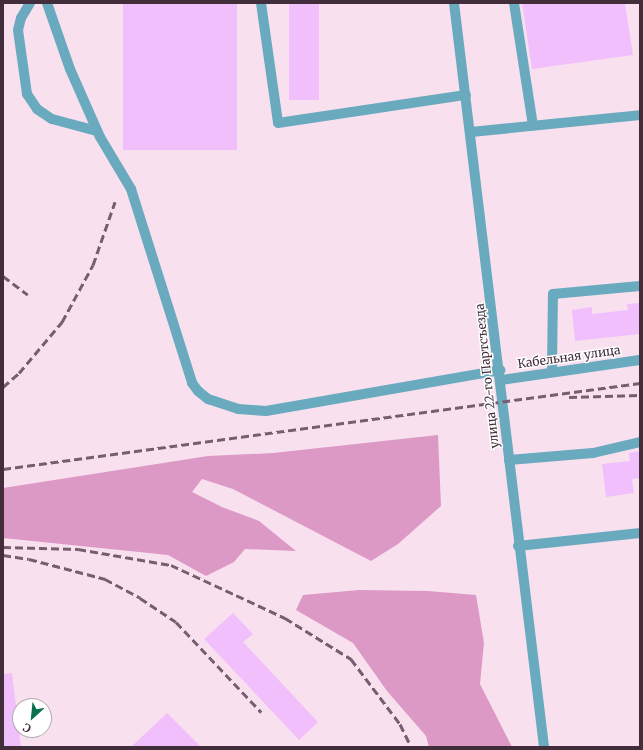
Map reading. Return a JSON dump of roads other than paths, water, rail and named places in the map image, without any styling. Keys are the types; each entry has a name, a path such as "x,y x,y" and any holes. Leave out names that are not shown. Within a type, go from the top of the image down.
{"street":[{"path":"30,3 21,18 18,30 27,94 37,109 52,119 97,131"},
{"name":"Кабельная улица","path":"47,3 70,69 97,131 131,189 192,383 208,399 238,409 266,411 501,375 552,371 640,360"},
{"path":"260,3 278,123 466,96"},
{"name":"улица 22-го Партсъезда","path":"454,3 501,375 518,546 544,747"},
{"path":"514,3 533,126"},
{"path":"470,132 640,115"},
{"path":"552,371 554,294 640,286"},
{"path":"509,460 593,453 640,442"},
{"path":"518,546 640,533"}],"railway":[{"path":"3,387 19,373 62,322 93,265 115,202"},
{"path":"3,276 28,295"},
{"path":"3,469 640,383"},
{"path":"569,397 640,395"},
{"path":"3,547 78,549 171,565 285,618 351,659 400,724 411,747"},
{"path":"3,555 29,559 105,579 140,598 176,622 261,712"}]}
